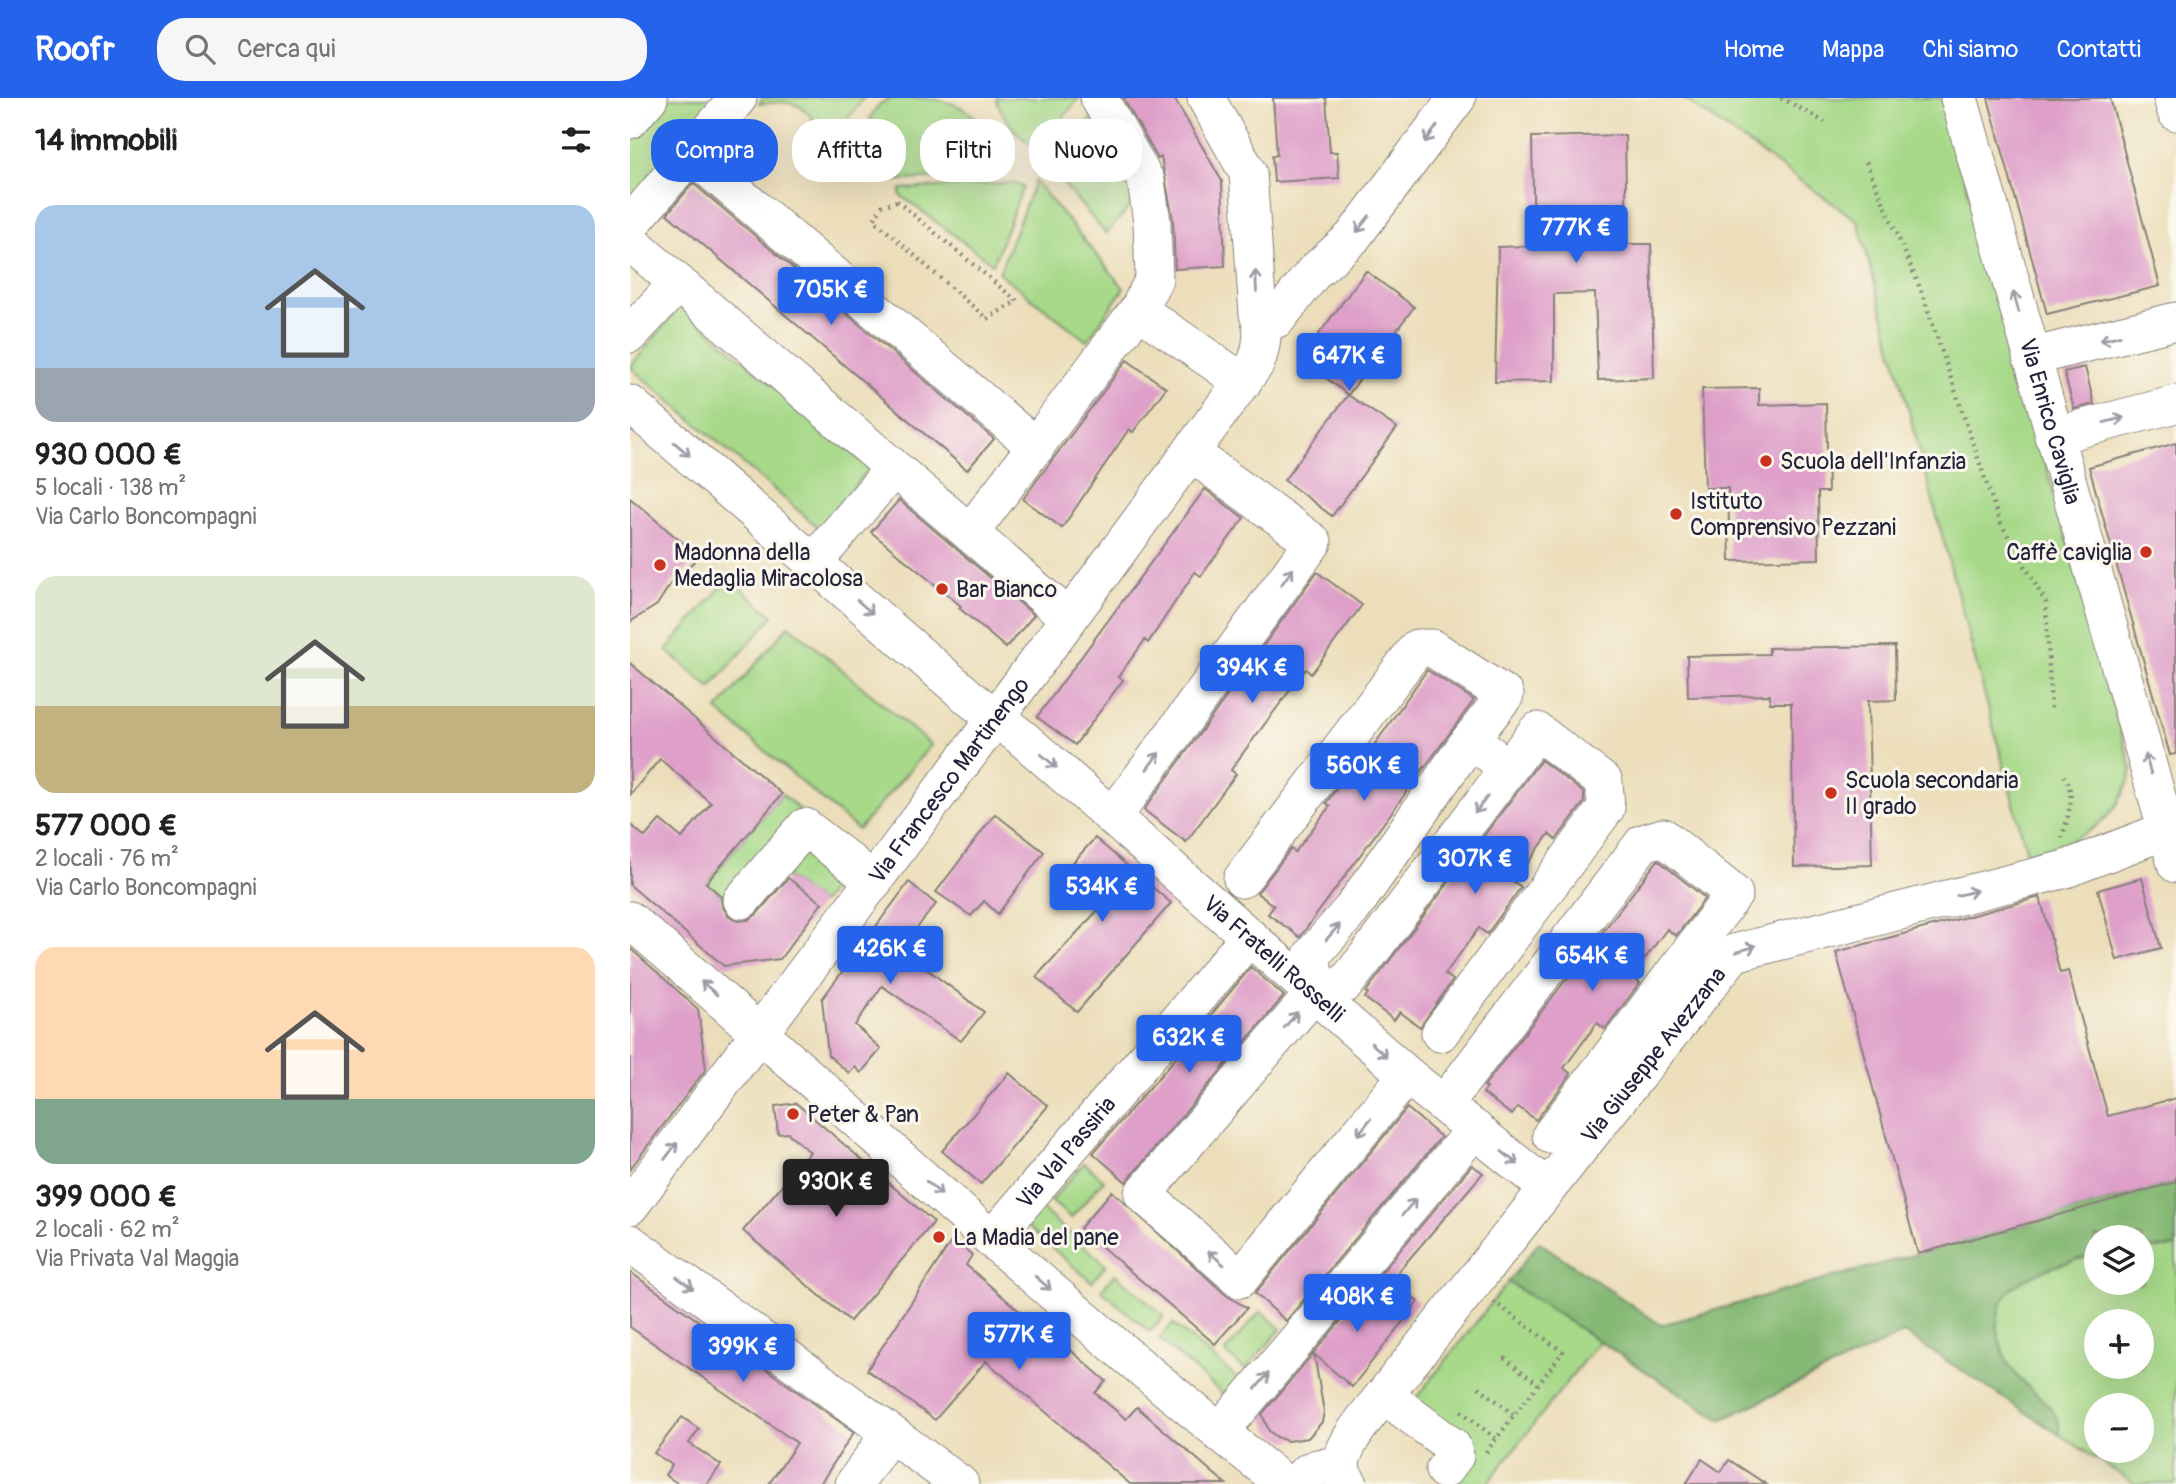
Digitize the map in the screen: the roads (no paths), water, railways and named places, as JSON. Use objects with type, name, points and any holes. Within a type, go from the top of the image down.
[{"type":"street","points":[[630,120],[649,98]]},
{"type":"street","points":[[720,119],[738,98]]},
{"type":"street","points":[[970,533],[1138,310],[1154,279],[1152,222],[1146,181],[1099,98]]},
{"type":"street","points":[[1206,98],[1248,173],[1258,314],[1262,336]]},
{"type":"street","name":"Via Francesco Martinengo","points":[[630,1206],[995,719],[1243,382],[1262,336],[1314,272],[1352,238],[1457,98]]},
{"type":"street","name":"Via Enrico Caviglia","points":[[1959,98],[2176,864]]},
{"type":"street","points":[[2172,98],[2176,112]]},
{"type":"street","points":[[630,225],[666,182]]},
{"type":"street","points":[[724,182],[1036,447]]},
{"type":"street","points":[[630,242],[1069,618]]},
{"type":"street","points":[[630,334],[678,284]]},
{"type":"street","points":[[1138,310],[1243,382]]},
{"type":"street","points":[[2031,357],[2176,320]]},
{"type":"street","name":"Via Fratelli Rosselli","points":[[630,404],[995,719],[1113,817],[1407,1075],[1546,1187]]},
{"type":"street","points":[[2053,436],[2176,404]]},
{"type":"street","points":[[1113,817],[1313,542],[1191,453]]},
{"type":"street","points":[[814,562],[893,469]]},
{"type":"street","points":[[1242,879],[1417,648],[1432,648],[1505,695],[1466,744],[1352,909],[1312,955],[1315,992]]},
{"type":"street","points":[[1407,1075],[1240,1279],[1143,1194],[1315,992],[1345,984],[1537,731],[1604,782],[1606,808],[1440,1033]]},
{"type":"street","points":[[1466,744],[1488,751],[1497,758],[1505,773]]},
{"type":"street","points":[[742,900],[804,827],[874,881]]},
{"type":"street","name":"Via Giuseppe Avezzana","points":[[1332,1471],[1384,1395],[1546,1187],[1734,953],[2066,869],[2167,830]]},
{"type":"street","points":[[1445,1104],[1643,843],[1663,837],[1734,894],[1551,1135]]},
{"type":"street","points":[[630,920],[992,1239],[1219,1433],[1285,1484]]},
{"type":"street","name":"Via Val Passiria","points":[[992,1239],[1249,937]]},
{"type":"street","points":[[1219,1433],[1475,1129]]},
{"type":"street","points":[[630,1243],[960,1484]]},
{"type":"street","points":[[1384,1395],[1452,1446],[1455,1456],[1444,1470]]},
{"type":"street","points":[[855,1484],[890,1433]]},
{"type":"place","name":"Scuola dell'Infanzia","points":[[1766,461]]},
{"type":"place","name":"Istituto Comprensivo Pezzani","points":[[1676,514]]},
{"type":"place","name":"Caffè caviglia","points":[[2146,552]]},
{"type":"place","name":"Madonna della Medaglia Miracolosa","points":[[660,565]]},
{"type":"place","name":"Bar Bianco","points":[[942,589]]},
{"type":"place","name":"Scuola secondaria II grado","points":[[1831,793]]},
{"type":"place","name":"Peter & Pan","points":[[793,1114]]},
{"type":"place","name":"La Madia del pane","points":[[939,1237]]}]
